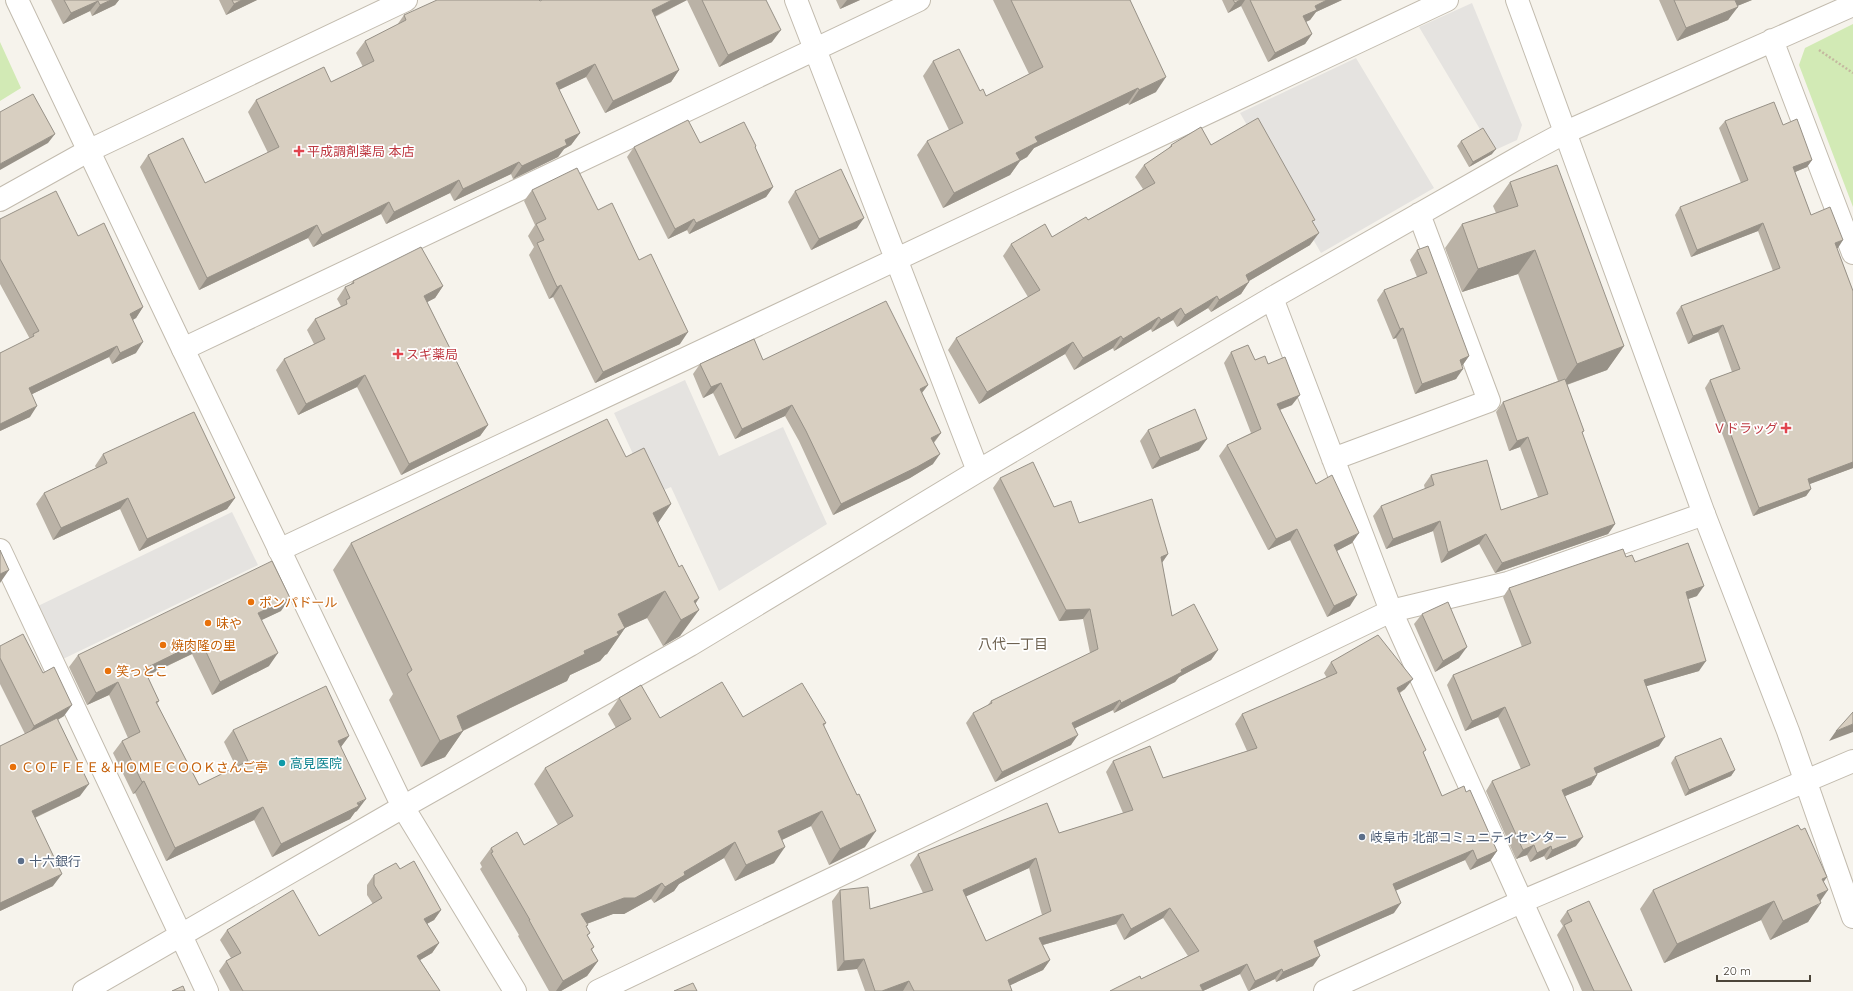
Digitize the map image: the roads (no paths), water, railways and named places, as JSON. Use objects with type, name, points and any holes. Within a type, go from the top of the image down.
[{"type":"street","points":[[17,0],[403,807],[515,991]]},
{"type":"street","points":[[0,200],[88,151],[406,0]]},
{"type":"street","points":[[796,0],[978,471]]},
{"type":"street","points":[[183,349],[919,0]]},
{"type":"street","points":[[279,550],[1447,0]]},
{"type":"street","points":[[1516,0],[1566,132],[1704,514],[1788,731],[1853,917]]},
{"type":"street","points":[[84,991],[403,807],[690,645],[978,471],[1272,298],[1566,132],[1853,5]]},
{"type":"street","points":[[1772,40],[1853,253]]},
{"type":"street","points":[[1333,459],[1489,401],[1419,214]]},
{"type":"street","points":[[1272,298],[1391,611],[1523,901],[1562,991]]},
{"type":"street","points":[[598,991],[1391,611],[1508,583],[1704,514]]},
{"type":"street","points":[[0,550],[207,991]]},
{"type":"street","points":[[1325,991],[1523,901],[1853,760]]},
{"type":"place","name":"平成調剤薬局 本店","points":[[299,151]]},
{"type":"place","name":"スギ薬局","points":[[398,354]]},
{"type":"place","name":"Ｖドラッグ","points":[[1786,428]]},
{"type":"place","name":"ポンパドール","points":[[251,602]]},
{"type":"place","name":"味や","points":[[208,623]]},
{"type":"place","name":"焼肉隆の里","points":[[163,645]]},
{"type":"place","name":"笑っとこ","points":[[108,671]]},
{"type":"place","name":"高見医院","points":[[282,763]]},
{"type":"place","name":"ＣＯＦＦＥＥ＆ＨＯＭＥＣＯＯＫさんご亭","points":[[13,767]]},
{"type":"place","name":"岐阜市 北部コミュニティセンター","points":[[1362,837]]},
{"type":"place","name":"十六銀行","points":[[21,861]]},
{"type":"district","name":"八代一丁目","points":[[1013,644]]}]
